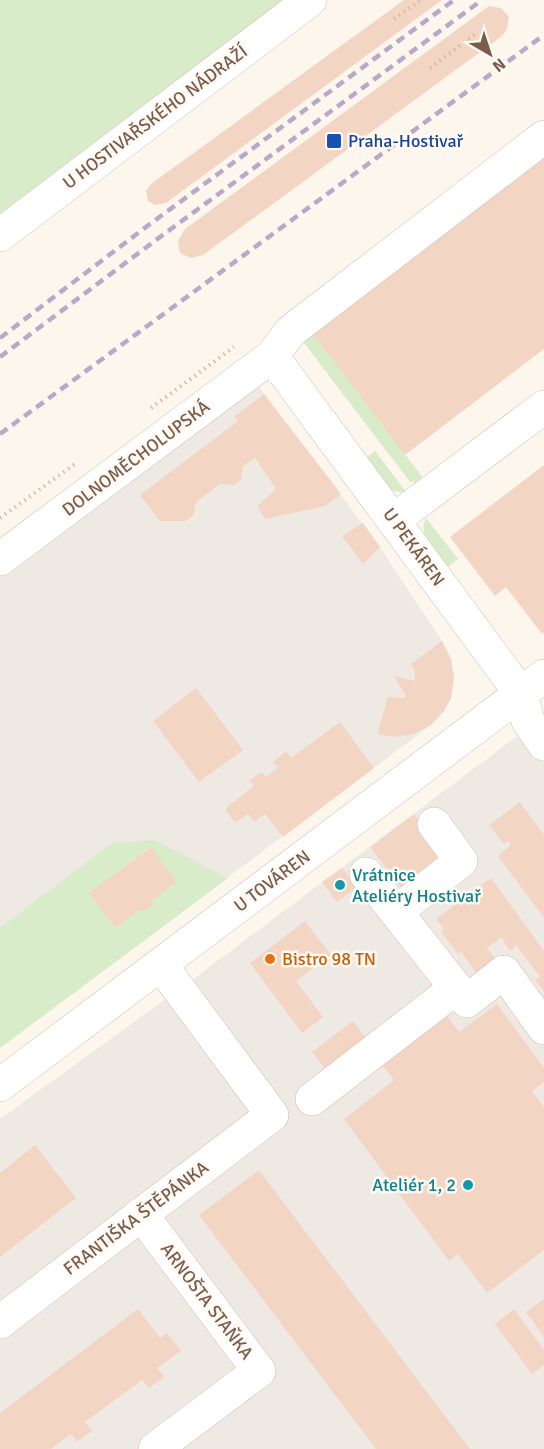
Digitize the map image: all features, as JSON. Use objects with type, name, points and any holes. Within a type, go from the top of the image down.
[{"type":"street","name":"U HOSTIVAŘSKÉHO NÁDRAŽÍ","points":[[0,235],[310,0]]},
{"type":"street","name":"DOLNOMĚCHOLUPSKÁ","points":[[0,559],[272,356],[291,331],[544,137]]},
{"type":"street","name":"U PEKÁREN","points":[[272,356],[394,520],[533,685],[528,722],[544,744]]},
{"type":"street","points":[[394,520],[544,407]]},
{"type":"street","name":"U TOVÁREN","points":[[0,1085],[533,685]]},
{"type":"street","points":[[396,912],[461,861],[434,824]]},
{"type":"street","points":[[366,874],[467,1001],[504,972],[544,1028]]},
{"type":"street","name":"FRANTIŠKA ŠTĚPÁNKA","points":[[0,1322],[272,1115],[161,964]]},
{"type":"street","points":[[312,1099],[456,988]]},
{"type":"street","name":"ARNOŠTA STAŇKA","points":[[141,1214],[259,1371],[155,1449]]},
{"type":"path","points":[[394,19],[421,0]]},
{"type":"path","points":[[430,68],[477,33]]},
{"type":"shaded area","points":[[259,387],[380,547],[442,641],[451,659],[454,678],[451,698],[444,711],[431,725],[0,1048],[0,576]]},
{"type":"shaded area","points":[[544,716],[544,1449],[0,1449],[0,1119],[196,977]]},
{"type":"green space","points":[[0,0],[282,0],[0,218]]},
{"type":"green space","points":[[314,334],[426,482],[418,488],[413,481],[410,482],[298,335]]},
{"type":"green space","points":[[375,451],[407,493],[387,490],[361,461]]},
{"type":"green space","points":[[426,518],[458,559],[444,570],[426,538],[424,524]]},
{"type":"green space","points":[[155,840],[228,878],[0,1048],[0,928],[112,843]],"holes":[[[150,847],[176,882],[151,901],[153,904],[142,912],[140,909],[115,928],[89,893]]]},
{"type":"building","points":[[404,0],[442,0],[166,203],[155,205],[148,201],[146,191],[151,184]]},
{"type":"building","points":[[489,6],[501,8],[509,17],[507,29],[502,36],[203,255],[191,258],[180,253],[178,241],[185,229]]},
{"type":"building","points":[[544,158],[544,349],[405,455],[313,334]]},
{"type":"building","points":[[264,394],[341,494],[325,506],[265,519],[257,506],[276,489],[255,458],[243,466],[241,480],[234,485],[220,484],[196,502],[193,516],[186,521],[160,521],[140,495],[238,421],[234,417]]},
{"type":"building","points":[[544,465],[544,632],[542,634],[506,587],[495,596],[450,537]]},
{"type":"building","points":[[363,523],[380,547],[363,564],[342,536]]},
{"type":"building","points":[[442,641],[451,659],[454,678],[451,698],[444,711],[431,725],[413,734],[394,737],[377,734],[388,697],[403,698],[406,696],[394,676],[415,681],[415,672],[411,664]]},
{"type":"building","points":[[196,688],[243,750],[199,782],[153,721]]},
{"type":"building","points":[[340,722],[374,768],[283,837],[265,814],[254,822],[248,814],[237,822],[233,820],[226,811],[227,807],[254,786],[250,780],[262,772],[266,777],[278,768],[273,762],[286,752],[291,758]]},
{"type":"building","points":[[520,802],[544,835],[544,918],[498,856],[511,845],[508,841],[504,844],[489,825]]},
{"type":"building","points":[[414,814],[446,857],[403,890],[370,847]]},
{"type":"building","points":[[151,847],[176,882],[151,901],[154,904],[142,912],[140,909],[115,928],[89,893]]},
{"type":"building","name":"Vrátnice Ateliéry Hostivař","points":[[342,868],[357,887],[337,902],[322,882]]},
{"type":"building","points":[[491,878],[544,951],[544,992],[535,980],[540,977],[516,945],[512,950],[508,949],[502,937],[487,948],[497,961],[478,975],[441,931],[444,929],[436,919]]},
{"type":"building","points":[[305,921],[331,955],[296,981],[323,1017],[302,1033],[250,963]]},
{"type":"building","name":"Ateliér 1, 2","points":[[497,1004],[544,1068],[544,1082],[532,1091],[544,1107],[544,1250],[487,1293],[458,1254],[449,1261],[344,1119],[394,1080],[379,1061],[445,1013],[459,1032]]},
{"type":"building","points":[[353,1021],[367,1040],[327,1071],[312,1052]]},
{"type":"building","points":[[35,1145],[76,1198],[0,1257],[0,1173]]},
{"type":"building","points":[[259,1170],[470,1449],[376,1449],[199,1215]]},
{"type":"building","points":[[544,1299],[544,1337],[526,1312]]},
{"type":"building","points":[[138,1309],[160,1338],[167,1333],[181,1351],[157,1368],[164,1377],[149,1388],[142,1380],[85,1422],[92,1431],[77,1442],[71,1434],[51,1449],[0,1449],[0,1413]]},
{"type":"building","points":[[514,1309],[544,1350],[544,1365],[532,1374],[495,1324]]},
{"type":"railway","points":[[0,338],[146,227],[454,0]]},
{"type":"railway","points":[[0,357],[482,0]]},
{"type":"railway","points":[[0,434],[544,35]]},
{"type":"place","name":"Praha-Hostivař","points":[[334,141]]},
{"type":"place","name":"Vrátnice Ateliéry Hostivař","points":[[340,885]]},
{"type":"place","name":"Bistro 98 TN","points":[[270,959]]},
{"type":"place","name":"Ateliér 1, 2","points":[[468,1185]]}]
